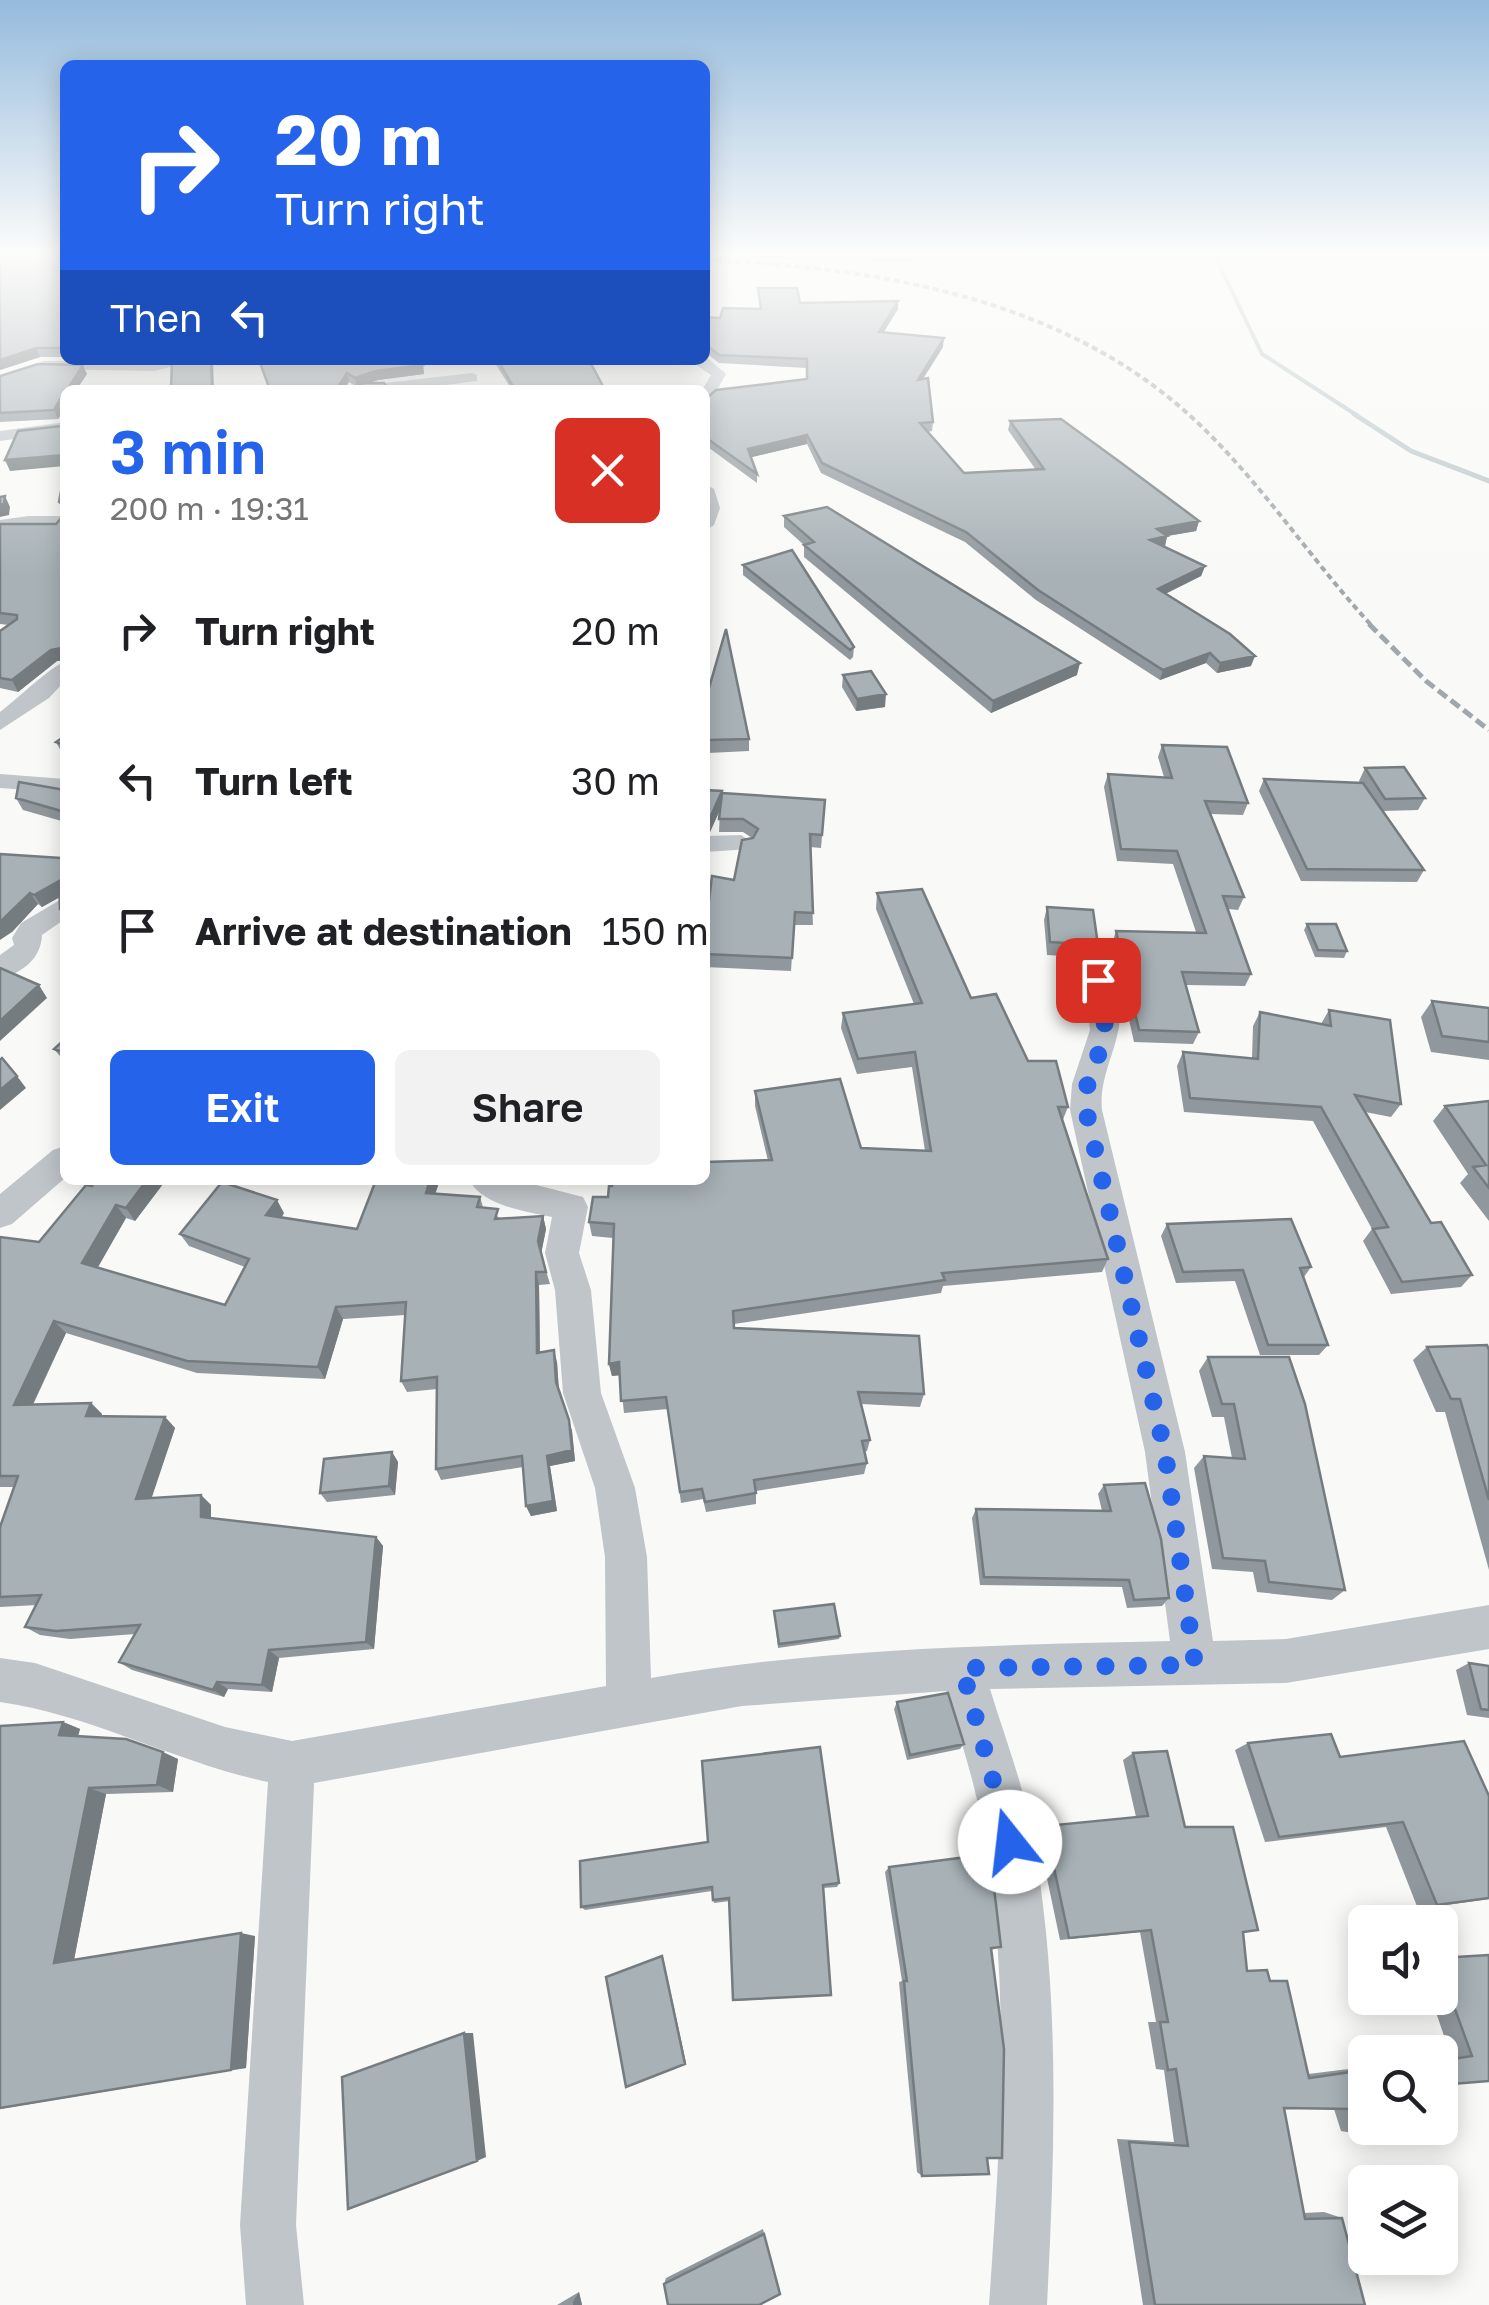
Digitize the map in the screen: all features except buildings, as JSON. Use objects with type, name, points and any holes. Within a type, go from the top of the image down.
[{"type":"street","points":[[27,369],[40,365],[167,365]]},
{"type":"street","points":[[468,365],[472,378],[481,385]]},
{"type":"street","points":[[704,365],[719,374],[710,390]]},
{"type":"street","points":[[411,385],[472,378]]},
{"type":"street","points":[[0,436],[60,428]]},
{"type":"street","points":[[0,526],[28,521],[60,522]]},
{"type":"street","points":[[0,722],[42,693],[60,673]]},
{"type":"street","points":[[0,782],[60,786]]},
{"type":"street","points":[[710,844],[741,843]]},
{"type":"street","points":[[0,969],[29,948],[26,938],[31,930],[60,910]]},
{"type":"street","points":[[1098,980],[1105,1025],[1102,1046],[1083,1090],[1165,1452],[1195,1665]]},
{"type":"street","points":[[0,1214],[60,1162]]},
{"type":"street","points":[[496,1185],[521,1197],[571,1207],[562,1254],[573,1290],[582,1393],[615,1488],[626,1557],[629,1704]]},
{"type":"street","points":[[0,1680],[34,1685],[225,1750],[292,1764],[742,1684],[962,1668],[1286,1661],[1489,1627]]},
{"type":"street","points":[[962,1668],[1010,1842],[1025,2012],[1026,2188],[1018,2305]]},
{"type":"street","points":[[274,2305],[268,2225],[292,1764]]},
{"type":"waterway","points":[[1274,362],[1358,416]]},
{"type":"waterway","points":[[1354,414],[1411,451],[1489,481]]},
{"type":"railway","points":[[1115,362],[1148,381],[1199,424],[1245,472],[1372,626]]},
{"type":"railway","points":[[1369,624],[1426,681],[1489,730]]},
{"type":"route","points":[[1010,1842],[962,1668],[1195,1665],[1165,1452],[1083,1090],[1102,1046],[1105,1025],[1098,980]]}]
